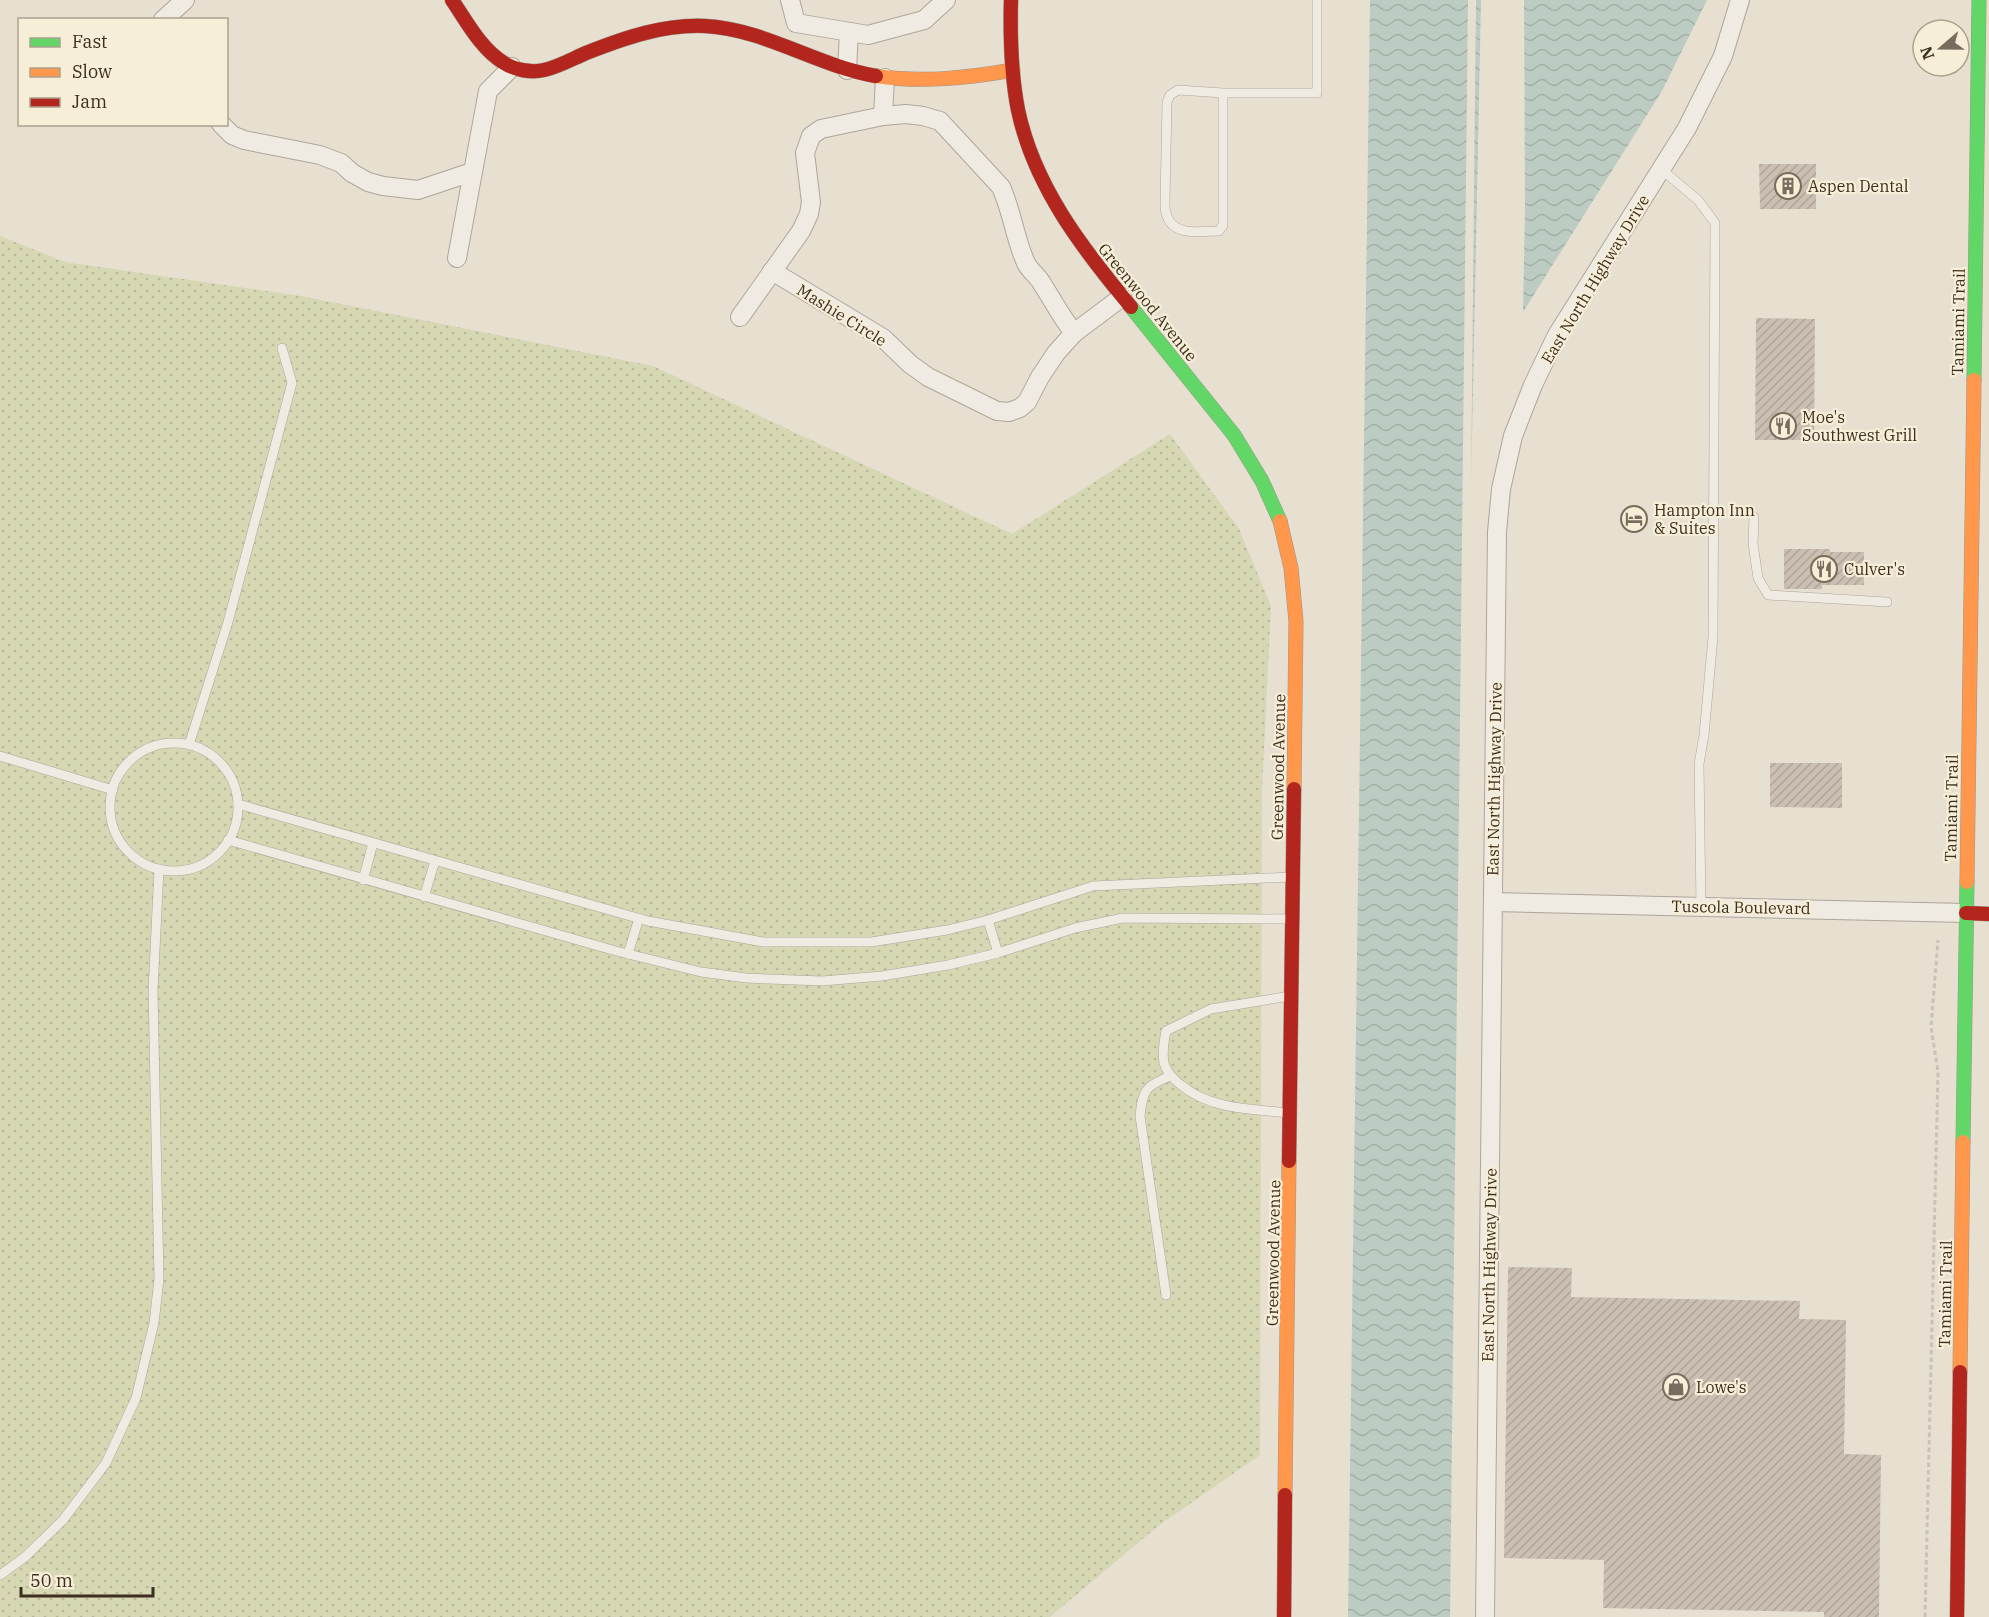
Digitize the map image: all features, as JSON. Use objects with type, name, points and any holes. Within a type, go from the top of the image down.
[{"type":"street","points":[[165,18],[185,0]]},
{"type":"street","points":[[452,0],[490,52],[512,67],[532,71],[544,70],[651,31],[682,26],[707,26],[741,32],[847,70],[885,78],[932,80],[1013,70]]},
{"type":"street","points":[[790,0],[796,23],[868,35],[924,20],[946,0]]},
{"type":"street","name":"Greenwood Avenue","points":[[1011,0],[1010,39],[1016,98],[1022,125],[1045,187],[1073,236],[1234,435],[1256,466],[1281,521],[1295,583],[1294,877],[1284,1617]]},
{"type":"street","name":"East North Highway Drive","points":[[1485,1617],[1497,532],[1501,489],[1513,436],[1533,385],[1557,335],[1687,128],[1723,56],[1740,0]]},
{"type":"street","name":"Tamiami Trail","points":[[1957,1617],[1979,0]]},
{"type":"street","points":[[847,70],[849,32]]},
{"type":"street","points":[[457,258],[489,91],[512,67]]},
{"type":"street","points":[[883,116],[885,78]]},
{"type":"street","points":[[740,317],[801,231],[809,214],[812,202],[805,153],[811,136],[821,129],[883,116],[906,114],[940,121],[1001,187],[1027,265],[1040,279],[1061,316],[1074,333]]},
{"type":"street","points":[[223,126],[232,135],[243,140],[320,155],[341,163],[352,173],[368,182],[383,186],[418,190],[472,172]]},
{"type":"street","name":"Mashie Circle","points":[[771,271],[883,338],[910,364],[928,377],[997,411],[1009,412],[1020,408],[1027,402],[1056,353],[1074,333],[1122,297]]},
{"type":"street","name":"Tuscola Boulevard","points":[[1493,902],[1989,914]]},
{"type":"lane","points":[[1222,93],[1223,225],[1219,231],[1186,232],[1176,228],[1167,216],[1165,202],[1167,102],[1170,95],[1178,90],[1222,93],[1317,93],[1317,0]]},
{"type":"lane","points":[[1661,169],[1698,200],[1715,223],[1713,638],[1699,764],[1701,907]]},
{"type":"lane","points":[[189,745],[228,622],[292,383],[282,348]]},
{"type":"lane","points":[[1754,518],[1753,544],[1758,578],[1768,595],[1887,602]]},
{"type":"lane","points":[[169,743],[189,745],[208,753],[223,767],[233,784],[238,804],[236,825],[228,840],[211,860],[191,869],[170,872],[148,866],[130,855],[117,837],[110,816],[113,790],[118,775],[131,759],[149,748],[169,743]]},
{"type":"lane","points":[[0,756],[113,790]]},
{"type":"lane","points":[[238,804],[639,918],[763,942],[871,942],[947,930],[988,920],[1093,886],[1294,877]]},
{"type":"lane","points":[[228,840],[627,954],[701,972],[746,978],[822,981],[882,976],[937,967],[998,953],[1075,928],[1123,918],[1293,919]]},
{"type":"lane","points":[[363,880],[374,843]]},
{"type":"lane","points":[[424,897],[435,861]]},
{"type":"lane","points":[[0,1575],[25,1557],[63,1520],[106,1463],[136,1398],[154,1323],[159,1279],[153,991],[159,869]]},
{"type":"lane","points":[[627,954],[639,918]]},
{"type":"lane","points":[[988,920],[998,953]]},
{"type":"lane","points":[[1291,1113],[1223,1106],[1191,1094],[1170,1076],[1164,1063],[1163,1049],[1166,1030],[1211,1009],[1292,996]]},
{"type":"lane","points":[[1166,1295],[1140,1116],[1142,1095],[1153,1083],[1170,1076]]},
{"type":"path","points":[[1925,1617],[1938,1072],[1931,1027],[1938,940]]},
{"type":"green space","points":[[0,236],[65,262],[301,296],[653,366],[1012,534],[1170,434],[1239,529],[1271,606],[1262,790],[1260,1455],[1158,1526],[1050,1617],[0,1617]]},
{"type":"water","points":[[1370,0],[1468,0],[1450,1617],[1348,1617]]},
{"type":"water","points":[[1476,0],[1481,0],[1471,488]]},
{"type":"water","points":[[1524,0],[1707,0],[1662,91],[1523,312],[1525,208]]},
{"type":"building","name":"Aspen Dental","points":[[1759,164],[1816,164],[1816,209],[1760,209]]},
{"type":"building","points":[[1756,318],[1815,319],[1814,440],[1755,440]]},
{"type":"building","name":"Culver's","points":[[1784,549],[1864,552],[1864,585],[1822,585],[1822,589],[1784,589]]},
{"type":"building","points":[[1770,763],[1842,763],[1842,808],[1770,807]]},
{"type":"building","name":"Lowe's","points":[[1508,1267],[1572,1268],[1571,1297],[1800,1301],[1799,1319],[1846,1320],[1844,1454],[1881,1455],[1879,1617],[1824,1617],[1824,1612],[1603,1608],[1604,1560],[1504,1558]]},
{"type":"traffic: fast","points":[[1974,380],[1979,0]]},
{"type":"traffic: fast","points":[[1131,307],[1234,435],[1262,481],[1280,521]]},
{"type":"traffic: fast","points":[[1963,1142],[1967,882]]},
{"type":"traffic: slow","points":[[876,76],[944,79],[1013,70]]},
{"type":"traffic: slow","points":[[1967,882],[1974,380]]},
{"type":"traffic: slow","points":[[1280,521],[1291,568],[1296,621],[1294,789]]},
{"type":"traffic: slow","points":[[1960,1372],[1963,1142]]},
{"type":"traffic: slow","points":[[1285,1495],[1289,1161]]},
{"type":"traffic: jam","points":[[452,0],[488,50],[504,63],[523,70],[549,69],[600,47],[644,33],[674,27],[705,26],[749,34],[854,71],[876,76]]},
{"type":"traffic: jam","points":[[1011,0],[1014,83],[1025,138],[1062,215],[1095,262],[1131,307]]},
{"type":"traffic: jam","points":[[1289,1161],[1294,789]]},
{"type":"traffic: jam","points":[[1966,913],[1989,914]]},
{"type":"traffic: jam","points":[[1957,1617],[1960,1372]]},
{"type":"traffic: jam","points":[[1284,1617],[1285,1495]]},
{"type":"place","name":"Aspen Dental","points":[[1788,186]]},
{"type":"place","name":"Moe's Southwest Grill","points":[[1783,426]]},
{"type":"place","name":"Hampton Inn & Suites","points":[[1634,519]]},
{"type":"place","name":"Culver's","points":[[1824,569]]},
{"type":"place","name":"Lowe's","points":[[1676,1387]]}]
